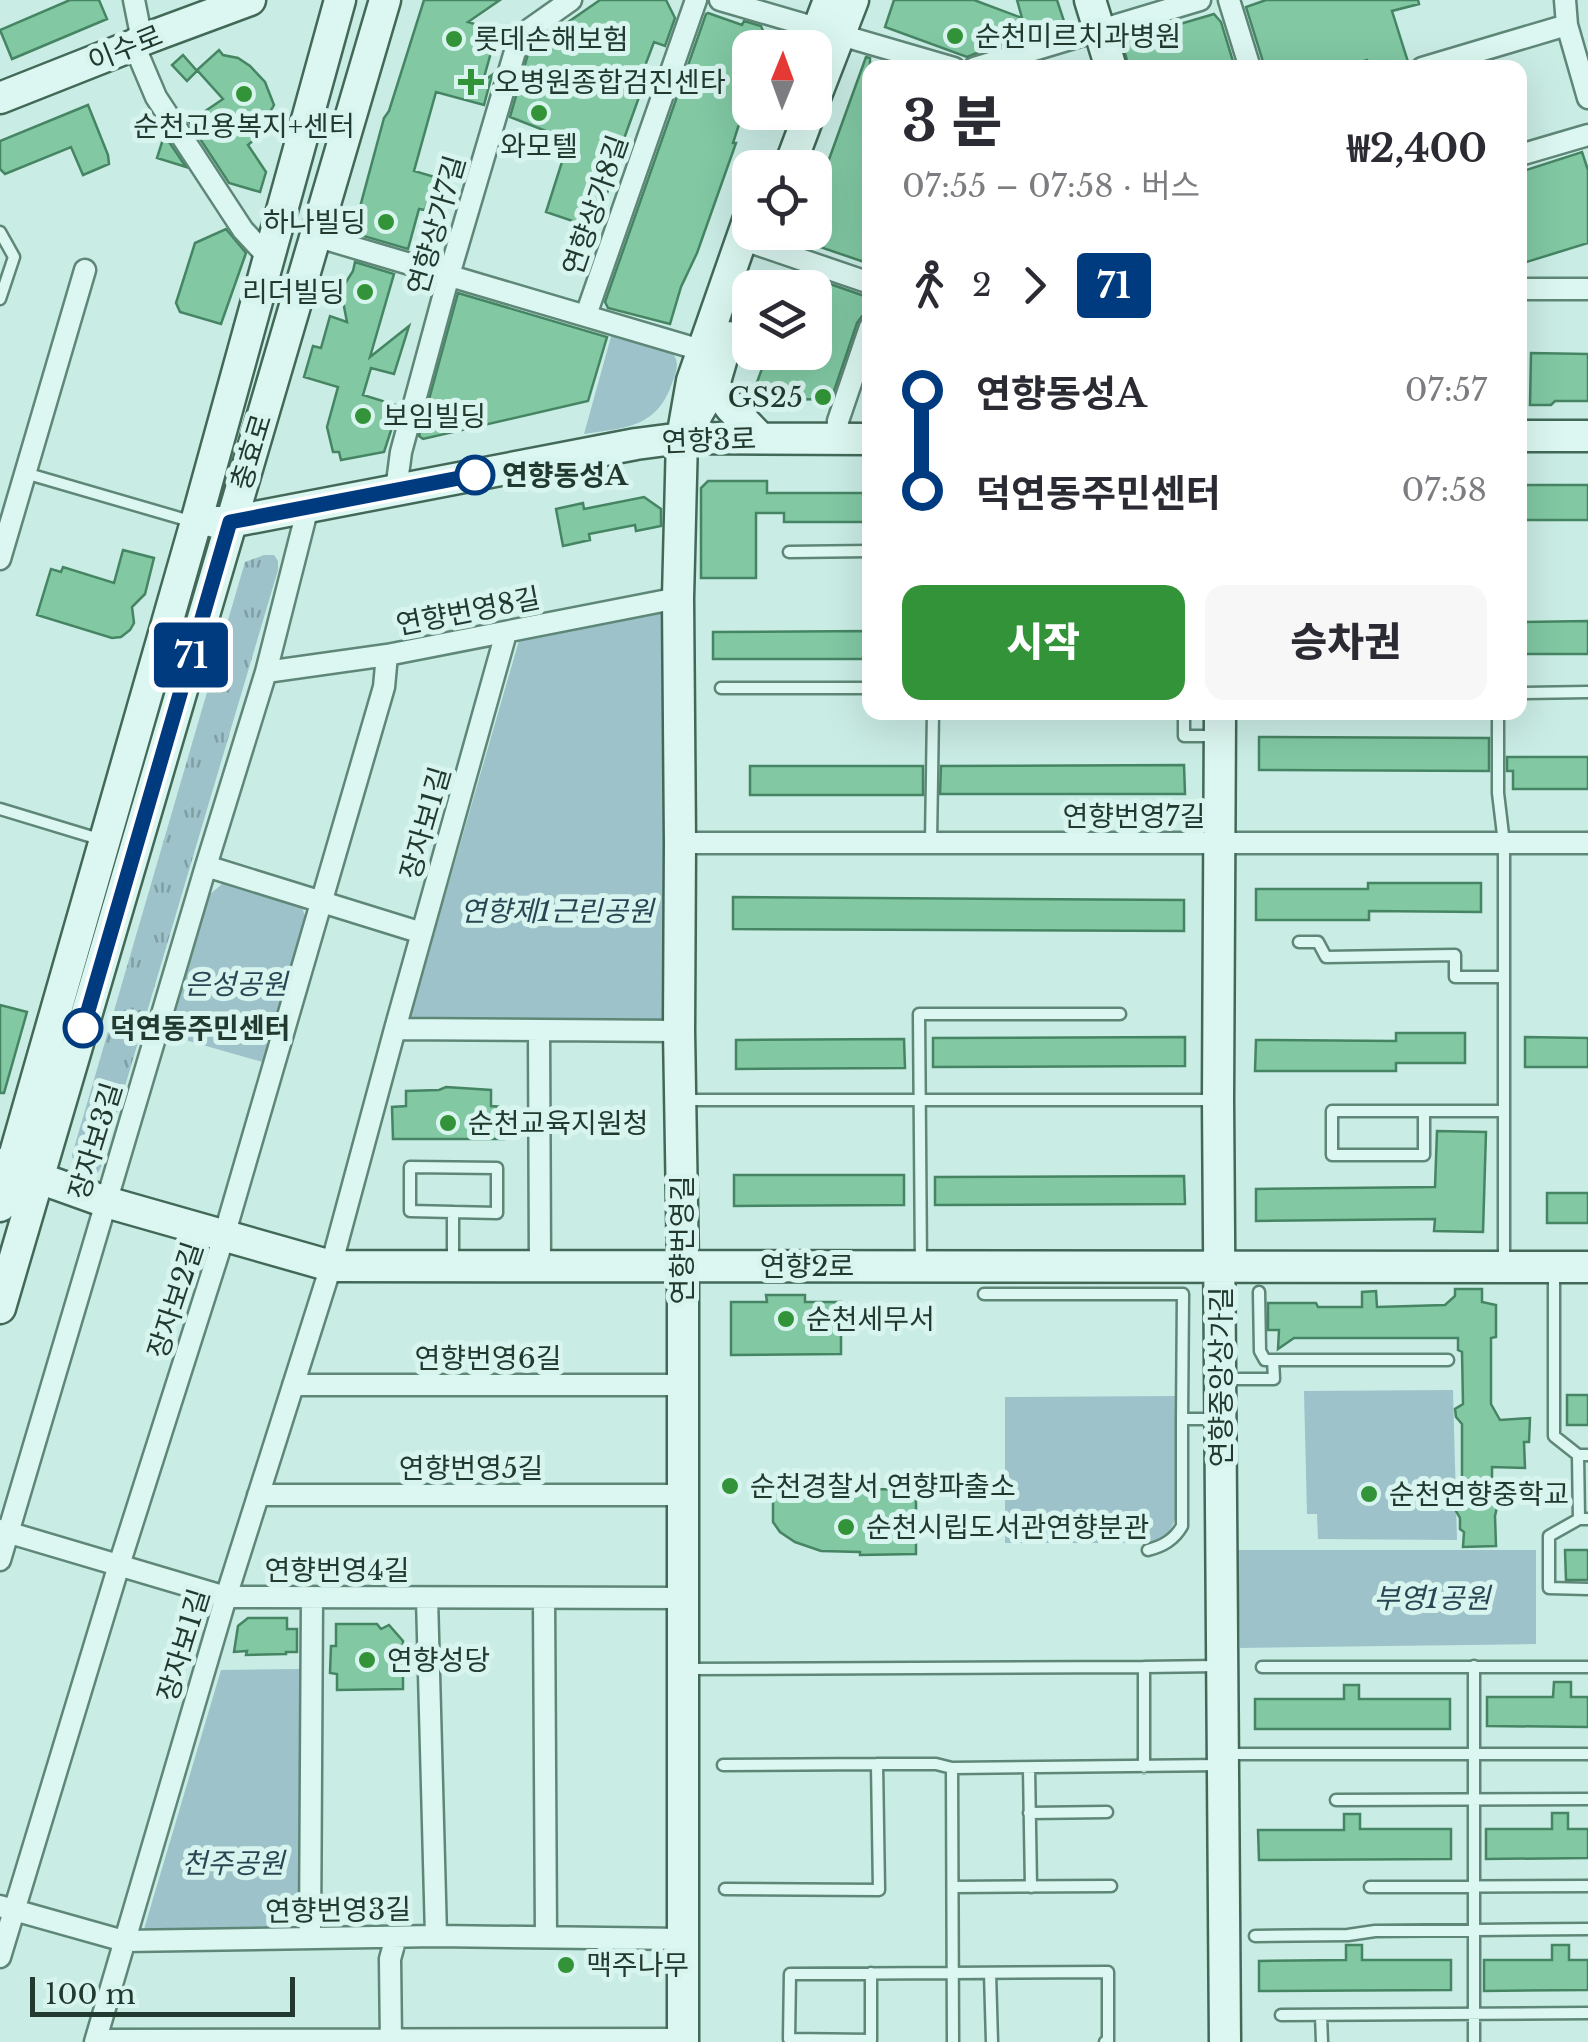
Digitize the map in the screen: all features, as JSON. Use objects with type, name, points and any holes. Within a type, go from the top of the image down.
[{"type":"street","points":[[134,0],[138,43],[156,97],[243,230],[270,259]]},
{"type":"street","name":"이수로","points":[[0,98],[250,0]]},
{"type":"street","name":"충효로","points":[[0,1206],[17,1170],[230,522],[385,0]]},
{"type":"street","name":"연향상가7길","points":[[396,490],[401,452],[449,275],[516,48],[530,30],[571,0]]},
{"type":"street","name":"연향상가8길","points":[[586,316],[696,0]]},
{"type":"street","points":[[720,0],[929,60]]},
{"type":"street","points":[[824,27],[853,0]]},
{"type":"street","points":[[1090,0],[1109,60]]},
{"type":"street","points":[[1001,60],[1200,0]]},
{"type":"street","points":[[1229,0],[1248,60]]},
{"type":"street","points":[[1565,0],[1567,25],[1588,98]]},
{"type":"street","name":"충효로","points":[[0,1308],[17,1170],[105,841],[270,259],[333,8]]},
{"type":"street","points":[[1449,60],[1567,25]]},
{"type":"street","points":[[1527,152],[1588,135]]},
{"type":"street","name":"연향상가8길","points":[[315,236],[586,316],[707,368]]},
{"type":"street","name":"연향번영길","points":[[684,2040],[678,598],[682,438],[748,250]]},
{"type":"street","points":[[793,250],[862,280]]},
{"type":"street","points":[[0,559],[85,270]]},
{"type":"street","points":[[1527,289],[1588,288]]},
{"type":"street","points":[[836,439],[838,421],[862,351]]},
{"type":"street","points":[[636,444],[707,368],[730,407],[760,438]]},
{"type":"street","points":[[1527,436],[1588,436]]},
{"type":"street","name":"연향3로","points":[[196,522],[230,522],[682,438],[862,439]]},
{"type":"street","name":"장자보3길","points":[[0,1560],[4,1531],[266,672],[308,507]]},
{"type":"street","name":"연향번영8길","points":[[266,672],[506,633],[678,598]]},
{"type":"street","name":"장자보1길","points":[[95,2041],[226,1597],[331,1266],[506,633]]},
{"type":"street","name":"장자보2길","points":[[0,1957],[7,1909],[224,1236],[384,687],[387,654]]},
{"type":"street","name":"연향중앙상가길","points":[[1220,724],[1218,1100],[1225,2042]]},
{"type":"street","name":"연향번영7길","points":[[680,843],[1588,844]]},
{"type":"street","points":[[206,866],[422,932]]},
{"type":"street","points":[[395,1029],[679,1031]]},
{"type":"street","points":[[539,1030],[540,1266]]},
{"type":"street","name":"연향2로","points":[[17,1170],[106,1202],[331,1266],[1588,1267]]},
{"type":"street","name":"연향번영6길","points":[[293,1386],[682,1385]]},
{"type":"street","name":"연향번영5길","points":[[258,1495],[683,1495]]},
{"type":"street","name":"연향번영4길","points":[[4,1531],[226,1597],[684,1598]]},
{"type":"street","points":[[310,1938],[312,1597]]},
{"type":"street","points":[[427,1598],[436,1936]]},
{"type":"street","points":[[544,1598],[546,1937]]},
{"type":"street","name":"연향번영3길","points":[[7,1909],[124,1941],[436,1936],[682,1939]]},
{"type":"street","points":[[391,2040],[390,1959],[396,1937]]},
{"type":"street","points":[[95,2041],[684,2040]]},
{"type":"lane","points":[[0,233],[14,257],[0,299]]},
{"type":"lane","points":[[25,473],[196,522]]},
{"type":"lane","points":[[789,552],[862,550]]},
{"type":"lane","points":[[721,688],[862,688]]},
{"type":"lane","points":[[1527,693],[1588,692]]},
{"type":"lane","points":[[931,843],[933,720]]},
{"type":"lane","points":[[1184,720],[1184,736],[1220,724]]},
{"type":"lane","points":[[1498,720],[1498,792],[1504,844],[1504,1266]]},
{"type":"lane","points":[[0,808],[105,841]]},
{"type":"lane","points":[[1300,942],[1318,942],[1326,956],[1455,955],[1455,977],[1504,977]]},
{"type":"lane","points":[[921,1266],[919,1014],[1120,1014]]},
{"type":"lane","points":[[681,1100],[1218,1100]]},
{"type":"lane","points":[[1424,1112],[1424,1155],[1332,1155],[1332,1111],[1504,1112]]},
{"type":"lane","points":[[410,1167],[497,1168],[496,1213],[453,1212],[410,1211],[410,1167]]},
{"type":"lane","points":[[453,1212],[453,1266]]},
{"type":"lane","points":[[1554,1266],[1554,1436],[1583,1455],[1583,1519],[1548,1536],[1549,1588],[1588,1589]]},
{"type":"lane","points":[[1259,1292],[1260,1351],[1265,1360],[1448,1360]]},
{"type":"lane","points":[[984,1294],[1183,1294],[1182,1526],[1162,1546],[1148,1550]]},
{"type":"lane","points":[[1221,1380],[1274,1380],[1273,1360]]},
{"type":"lane","points":[[1182,1420],[1221,1419]]},
{"type":"lane","points":[[683,1669],[1221,1666]]},
{"type":"lane","points":[[1474,1666],[1474,2042]]},
{"type":"lane","points":[[1144,1667],[1144,1767]]},
{"type":"lane","points":[[1262,1667],[1588,1667]]},
{"type":"lane","points":[[723,1765],[1144,1767],[1222,1760],[1588,1754]]},
{"type":"lane","points":[[725,1888],[878,1890],[877,1764]]},
{"type":"lane","points":[[952,1768],[953,2042]]},
{"type":"lane","points":[[1029,1768],[1032,1887]]},
{"type":"lane","points":[[1336,1800],[1588,1799]]},
{"type":"lane","points":[[1029,1813],[1107,1812]]},
{"type":"lane","points":[[952,1887],[1110,1886]]},
{"type":"lane","points":[[1370,1887],[1588,1886]]},
{"type":"lane","points":[[1254,1936],[1588,1930]]},
{"type":"lane","points":[[871,1973],[871,2040],[789,2039],[790,1974],[871,1973],[1108,1972],[1105,2042]]},
{"type":"lane","points":[[990,1973],[992,2042]]},
{"type":"lane","points":[[1281,2015],[1588,2013]]},
{"type":"lane","points":[[1322,2015],[1322,2042]]},
{"type":"green space","points":[[612,333],[666,348],[676,359],[677,367],[664,400],[649,417],[625,427],[584,434]]},
{"type":"green space","points":[[274,555],[278,570],[101,1167],[92,1177],[76,1171],[72,1155],[245,562]]},
{"type":"green space","name":"연향제1근린공원","points":[[670,612],[671,1015],[655,1025],[409,1021],[520,637]]},
{"type":"green space","name":"은성공원","points":[[228,879],[300,900],[307,923],[266,1063],[168,1035],[209,895]]},
{"type":"green space","points":[[1453,1390],[1457,1540],[1318,1539],[1317,1514],[1307,1514],[1304,1391]]},
{"type":"green space","points":[[1176,1396],[1176,1516],[1166,1535],[1154,1543],[1005,1543],[1005,1397]]},
{"type":"green space","name":"부영1공원","points":[[1237,1550],[1536,1550],[1536,1644],[1240,1648]]},
{"type":"green space","name":"천주공원","points":[[301,1669],[299,1918],[286,1930],[144,1929],[221,1670]]},
{"type":"building","points":[[70,0],[99,0],[107,19],[12,59],[0,30]]},
{"type":"building","points":[[424,0],[500,0],[468,22],[497,31],[483,81],[492,75],[484,105],[436,92],[414,171],[435,177],[425,210],[419,209],[408,249],[353,233],[384,118]]},
{"type":"building","points":[[600,0],[666,0],[675,18],[665,46],[654,42],[602,208],[598,206],[590,227],[546,212],[569,140],[510,117],[528,54]]},
{"type":"building","name":"순천미르치과병원","points":[[894,0],[974,0],[1022,18],[1017,0],[1057,0],[1064,21],[1060,28],[967,57],[885,27]]},
{"type":"building","points":[[1266,0],[1418,0],[1419,4],[1392,11],[1407,60],[1263,60],[1246,7]]},
{"type":"building","points":[[706,14],[742,25],[744,21],[763,30],[732,30],[732,130],[737,130],[736,143],[670,324],[608,308],[605,302]]},
{"type":"building","points":[[1214,14],[1221,22],[1233,60],[1127,60],[1122,41]]},
{"type":"building","points":[[219,50],[250,66],[265,82],[274,105],[266,119],[266,129],[248,145],[266,172],[260,192],[229,183],[189,122],[223,99],[197,70]]},
{"type":"building","points":[[183,55],[197,71],[187,81],[172,65]]},
{"type":"building","points":[[862,68],[862,261],[829,250],[832,250],[832,151]]},
{"type":"building","points":[[88,105],[109,164],[83,175],[71,147],[5,174],[0,169],[0,141]]},
{"type":"building","points":[[165,136],[186,167],[157,158]]},
{"type":"building","points":[[1582,152],[1588,170],[1588,243],[1527,262],[1527,170]]},
{"type":"building","points":[[226,229],[246,253],[221,324],[180,312],[176,303],[195,243]]},
{"type":"building","points":[[355,262],[394,274],[370,357],[409,326],[394,374],[371,368],[363,395],[399,406],[384,452],[341,460],[339,452],[333,452],[327,427],[338,387],[304,377],[313,346],[321,348],[330,316],[347,322],[343,287]]},
{"type":"building","points":[[832,285],[862,295],[862,316],[832,397],[765,400],[756,385],[761,370],[832,370]]},
{"type":"building","points":[[458,293],[607,337],[588,401],[423,439],[419,436]]},
{"type":"building","points":[[1531,353],[1588,354],[1588,401],[1530,405]]},
{"type":"building","points":[[708,481],[767,481],[767,493],[862,493],[862,522],[784,522],[784,513],[756,513],[756,578],[701,578],[701,488]]},
{"type":"building","points":[[1527,485],[1588,485],[1588,520],[1527,520]]},
{"type":"building","points":[[644,497],[661,509],[661,526],[636,531],[635,525],[589,534],[590,540],[563,546],[556,509],[583,503],[584,509]]},
{"type":"building","points":[[123,550],[154,558],[145,594],[132,607],[134,623],[121,637],[112,638],[37,615],[51,569],[61,572],[63,567],[114,583]]},
{"type":"building","points":[[1588,621],[1588,654],[1527,654],[1527,622]]},
{"type":"building","points":[[862,631],[862,659],[713,659],[713,632]]},
{"type":"building","points":[[1259,737],[1489,738],[1489,771],[1259,770]]},
{"type":"building","points":[[1507,757],[1588,757],[1588,789],[1513,789],[1513,771],[1507,771]]},
{"type":"building","points":[[1184,765],[1185,794],[940,794],[941,766]]},
{"type":"building","points":[[750,766],[923,766],[923,795],[750,795]]},
{"type":"building","points":[[1368,883],[1481,883],[1481,912],[1369,911],[1369,920],[1256,920],[1256,889],[1368,889]]},
{"type":"building","points":[[733,897],[1184,900],[1184,931],[733,929]]},
{"type":"building","points":[[0,1005],[27,1012],[4,1093],[0,1093]]},
{"type":"building","points":[[1396,1033],[1465,1033],[1465,1063],[1396,1063],[1396,1071],[1255,1071],[1256,1040],[1396,1041]]},
{"type":"building","points":[[1185,1037],[1185,1066],[933,1067],[933,1038]]},
{"type":"building","points":[[1525,1037],[1588,1038],[1588,1067],[1525,1067]]},
{"type":"building","points":[[904,1039],[905,1068],[736,1069],[736,1040]]},
{"type":"building","name":"순천교육지원청","points":[[446,1087],[491,1090],[491,1106],[504,1107],[504,1139],[393,1139],[392,1107],[406,1106],[406,1091]]},
{"type":"building","points":[[1437,1131],[1486,1132],[1483,1232],[1434,1231],[1435,1219],[1256,1221],[1256,1189],[1435,1187]]},
{"type":"building","points":[[734,1175],[904,1175],[904,1205],[734,1206]]},
{"type":"building","points":[[1184,1176],[1185,1204],[935,1205],[935,1177]]},
{"type":"building","points":[[1547,1193],[1588,1193],[1588,1223],[1547,1223]]},
{"type":"building","points":[[1455,1289],[1482,1289],[1482,1302],[1496,1305],[1496,1337],[1491,1338],[1491,1404],[1500,1420],[1530,1418],[1529,1442],[1524,1442],[1525,1468],[1492,1467],[1496,1546],[1463,1547],[1464,1532],[1456,1511],[1455,1503],[1462,1499],[1462,1424],[1455,1409],[1463,1404],[1458,1338],[1294,1338],[1278,1349],[1279,1330],[1268,1330],[1268,1303],[1362,1307],[1362,1292],[1376,1291],[1377,1307],[1445,1305],[1455,1296]]},
{"type":"building","name":"순천세무서","points":[[766,1295],[805,1295],[805,1302],[841,1302],[841,1354],[731,1355],[731,1302],[767,1302]]},
{"type":"building","points":[[1567,1395],[1588,1395],[1588,1425],[1567,1425]]},
{"type":"building","name":"순천시립도서관연향분관","points":[[916,1489],[916,1554],[821,1551],[795,1542],[773,1522],[773,1490]]},
{"type":"building","points":[[1565,1550],[1588,1550],[1588,1580],[1566,1580]]},
{"type":"building","points":[[248,1618],[287,1618],[287,1629],[297,1629],[297,1652],[234,1652],[238,1626]]},
{"type":"building","name":"연향성당","points":[[336,1624],[377,1624],[381,1629],[389,1625],[403,1641],[403,1689],[337,1690],[337,1674],[330,1673]]},
{"type":"building","points":[[1554,1682],[1571,1682],[1571,1697],[1588,1697],[1588,1727],[1487,1726],[1487,1697],[1553,1697]]},
{"type":"building","points":[[1344,1685],[1359,1685],[1359,1699],[1450,1699],[1450,1729],[1255,1729],[1255,1699],[1344,1699]]},
{"type":"building","points":[[1552,1813],[1568,1813],[1568,1829],[1588,1829],[1588,1858],[1486,1859],[1486,1829],[1552,1829]]},
{"type":"building","points":[[1344,1814],[1360,1814],[1360,1829],[1451,1829],[1451,1859],[1259,1860],[1258,1830],[1344,1830]]},
{"type":"building","points":[[1346,1945],[1362,1945],[1362,1960],[1451,1960],[1451,1990],[1259,1991],[1259,1961],[1346,1960]]},
{"type":"building","points":[[1552,1945],[1569,1945],[1569,1960],[1588,1960],[1588,1990],[1484,1991],[1484,1960],[1552,1960]]},
{"type":"bus line","name":"71","points":[[83,1028],[230,522],[475,475]]},
{"type":"place","name":"순천미르치과병원","points":[[955,36]]},
{"type":"place","name":"롯데손해보험","points":[[454,39]]},
{"type":"place","name":"오병원종합검진센타","points":[[471,82]]},
{"type":"place","name":"순천고용복지+센터","points":[[244,94]]},
{"type":"place","name":"와모텔","points":[[539,113]]},
{"type":"place","name":"하나빌딩","points":[[386,222]]},
{"type":"place","name":"리더빌딩","points":[[365,292]]},
{"type":"place","name":"GS25","points":[[823,397]]},
{"type":"place","name":"보임빌딩","points":[[363,416]]},
{"type":"place","name":"연향동성A","points":[[475,475]]},
{"type":"place","name":"덕연동주민센터","points":[[83,1028]]},
{"type":"place","name":"순천교육지원청","points":[[448,1123]]},
{"type":"place","name":"순천세무서","points":[[786,1319]]},
{"type":"place","name":"순천경찰서 연향파출소","points":[[730,1486]]},
{"type":"place","name":"순천연향중학교","points":[[1369,1494]]},
{"type":"place","name":"순천시립도서관연향분관","points":[[846,1527]]},
{"type":"place","name":"연향성당","points":[[367,1660]]},
{"type":"place","name":"맥주나무","points":[[566,1965]]}]
